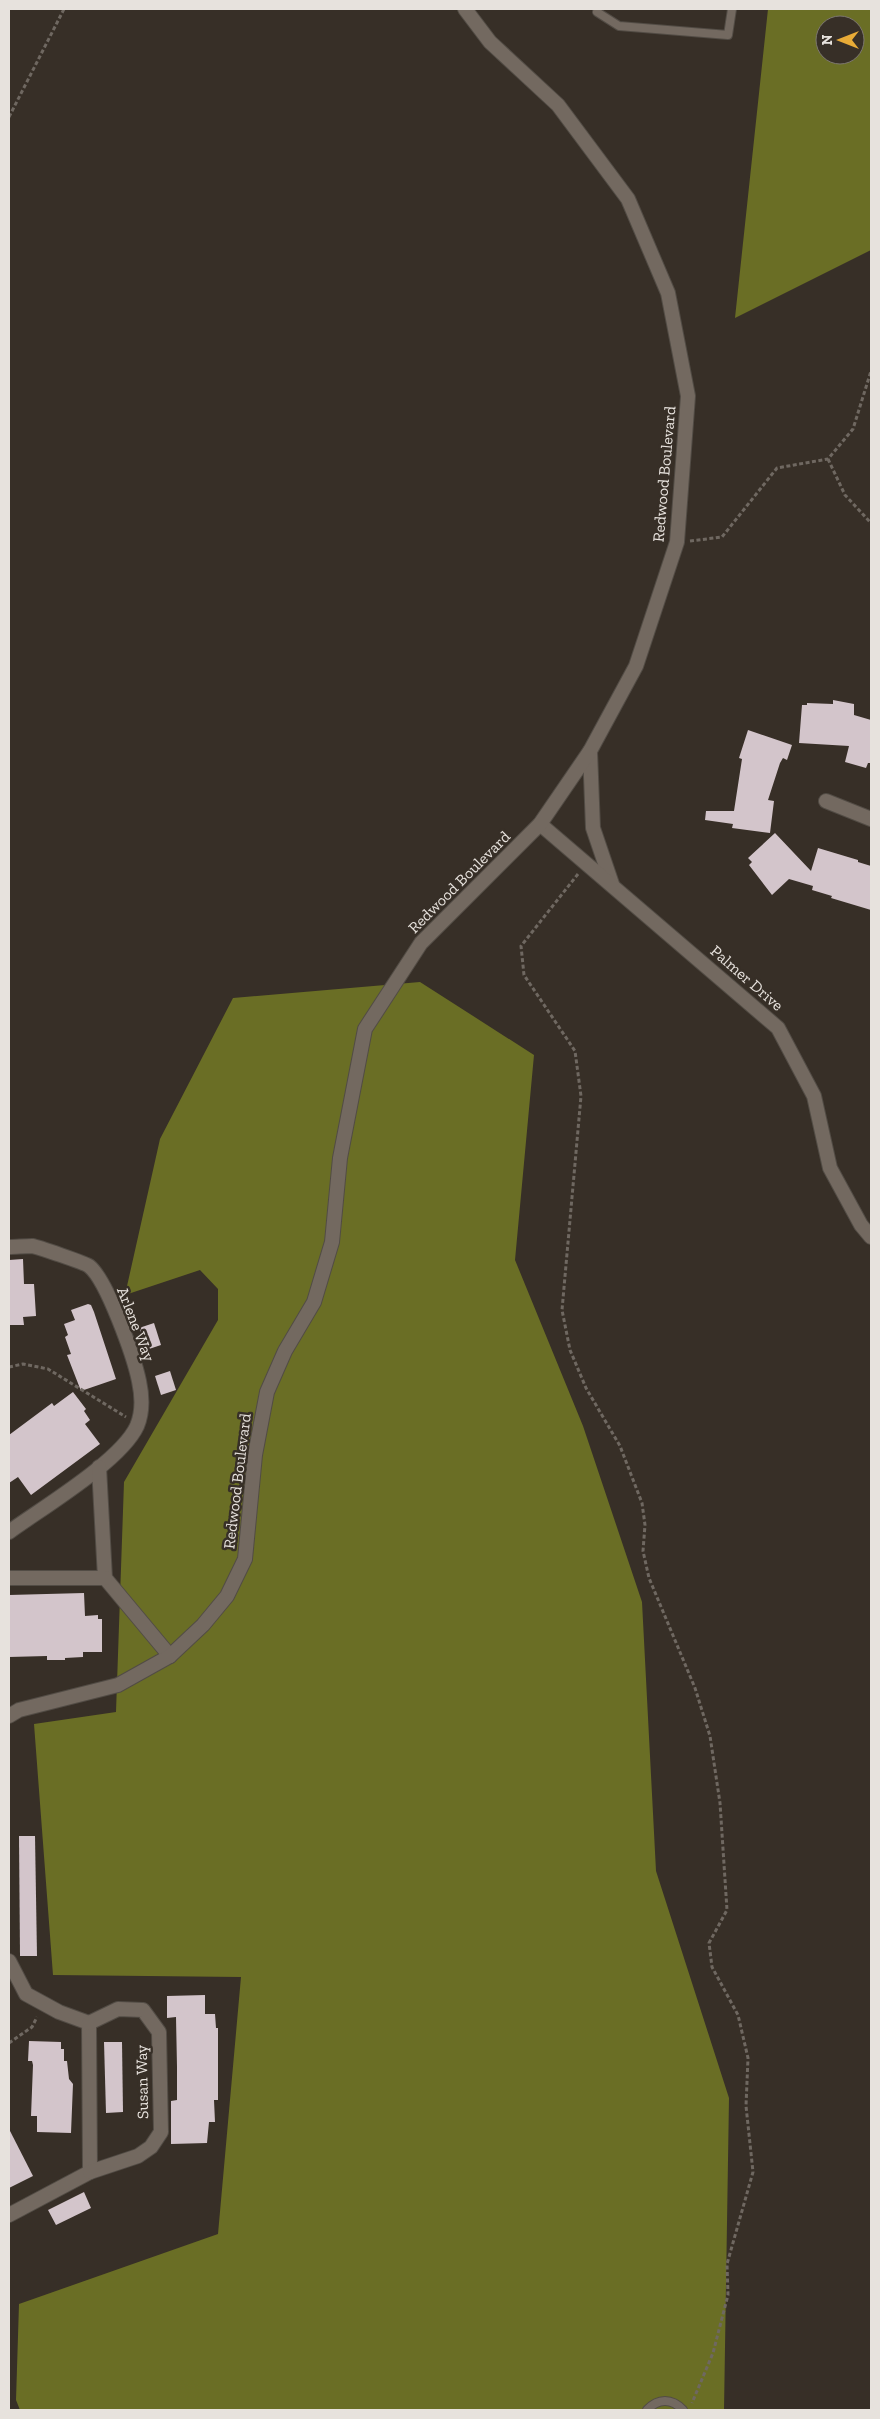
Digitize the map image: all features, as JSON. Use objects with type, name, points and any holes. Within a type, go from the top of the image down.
[{"type":"street","name":"Redwood Boulevard","points":[[9,1716],[19,1710],[118,1685],[170,1656],[203,1625],[227,1596],[245,1559],[255,1455],[268,1392],[285,1351],[314,1302],[332,1242],[340,1158],[365,1029],[421,943],[540,824],[590,750],[636,666],[677,542],[688,396],[668,293],[628,200],[558,105],[490,42],[465,9]]},
{"type":"street","points":[[590,750],[593,828],[614,887]]},
{"type":"street","points":[[826,801],[871,820]]},
{"type":"street","name":"Palmer Drive","points":[[540,824],[778,1028],[814,1096],[830,1168],[861,1225],[871,1237]]},
{"type":"street","name":"Arlene Way","points":[[9,1247],[33,1246],[89,1266],[108,1294],[139,1380],[142,1403],[138,1424],[131,1436],[99,1467],[9,1532]]},
{"type":"street","points":[[99,1467],[105,1578],[170,1656]]},
{"type":"street","points":[[9,1578],[105,1578]]},
{"type":"street","points":[[9,1961],[26,1994],[89,2023],[90,2172]]},
{"type":"street","name":"Susan Way","points":[[9,2215],[90,2172],[138,2156],[151,2147],[161,2132],[159,2032],[143,2010],[118,2009],[89,2023]]},
{"type":"lane","points":[[595,10],[619,26],[728,35],[732,9]]},
{"type":"lane","points":[[647,2410],[657,2402],[664,2400],[678,2405],[683,2410]]},
{"type":"path","points":[[9,117],[64,9]]},
{"type":"path","points":[[677,542],[722,537],[777,468],[828,460],[853,429],[871,371]]},
{"type":"path","points":[[828,460],[845,495],[871,522]]},
{"type":"path","points":[[587,864],[520,946],[524,975],[575,1051],[581,1096],[562,1310],[570,1350],[586,1388],[620,1446],[642,1504],[645,1525],[643,1551],[648,1578],[695,1688],[710,1736],[720,1803],[727,1910],[709,1942],[712,1967],[738,2015],[748,2058],[746,2106],[753,2172],[727,2264],[728,2295],[713,2353],[689,2410]]},
{"type":"path","points":[[9,1367],[22,1364],[48,1369],[120,1413]]},
{"type":"path","points":[[9,2042],[32,2027],[44,2003]]},
{"type":"green space","points":[[768,9],[871,9],[871,250],[735,318]]},
{"type":"green space","points":[[420,982],[534,1055],[515,1260],[583,1426],[642,1602],[656,1871],[729,2098],[724,2410],[20,2410],[16,2400],[19,2304],[218,2234],[241,1977],[53,1975],[34,1724],[116,1712],[124,1482],[218,1320],[218,1289],[200,1270],[125,1295],[160,1139],[233,998]]},
{"type":"building","points":[[833,700],[854,704],[854,715],[871,720],[871,763],[868,763],[866,768],[845,762],[849,746],[799,743],[802,705],[807,705],[807,703],[833,704]]},
{"type":"building","points":[[748,730],[792,745],[787,760],[783,758],[780,763],[768,800],[774,801],[770,833],[732,828],[733,824],[705,820],[706,811],[734,811],[742,759],[739,758]]},
{"type":"building","points":[[775,833],[811,871],[818,848],[858,860],[858,862],[871,866],[871,910],[831,898],[832,896],[812,890],[813,886],[789,879],[772,895],[749,865],[752,862],[748,858]]},
{"type":"building","points":[[23,1259],[24,1284],[34,1284],[36,1316],[23,1317],[24,1325],[9,1325],[9,1260]]},
{"type":"building","points":[[88,1304],[91,1305],[94,1312],[116,1379],[81,1391],[67,1355],[71,1354],[65,1337],[68,1335],[64,1324],[75,1320],[71,1310]]},
{"type":"building","points":[[154,1323],[161,1345],[146,1350],[139,1328]]},
{"type":"building","points":[[170,1371],[176,1390],[161,1395],[155,1376]]},
{"type":"building","points":[[73,1392],[86,1409],[84,1411],[90,1420],[85,1424],[100,1444],[31,1495],[18,1477],[9,1483],[9,1435],[52,1403],[54,1406]]},
{"type":"building","points":[[84,1593],[85,1616],[98,1615],[98,1619],[102,1619],[102,1652],[83,1652],[83,1657],[65,1658],[65,1660],[47,1660],[47,1656],[9,1657],[9,1595]]},
{"type":"building","points":[[19,1836],[35,1836],[37,1956],[20,1956]]},
{"type":"building","points":[[205,1995],[205,2014],[215,2014],[216,2028],[218,2028],[218,2100],[214,2100],[215,2122],[209,2122],[207,2143],[171,2144],[171,2101],[177,2100],[176,2017],[167,2018],[167,1996]]},
{"type":"building","points":[[29,2041],[61,2042],[61,2049],[64,2049],[64,2061],[67,2061],[69,2079],[73,2084],[71,2133],[37,2132],[37,2116],[31,2116],[33,2065],[32,2061],[28,2061]]},
{"type":"building","points":[[104,2042],[122,2042],[123,2112],[106,2113]]},
{"type":"building","points":[[9,2129],[33,2176],[9,2188]]},
{"type":"building","points":[[84,2192],[91,2208],[56,2225],[48,2210]]}]
